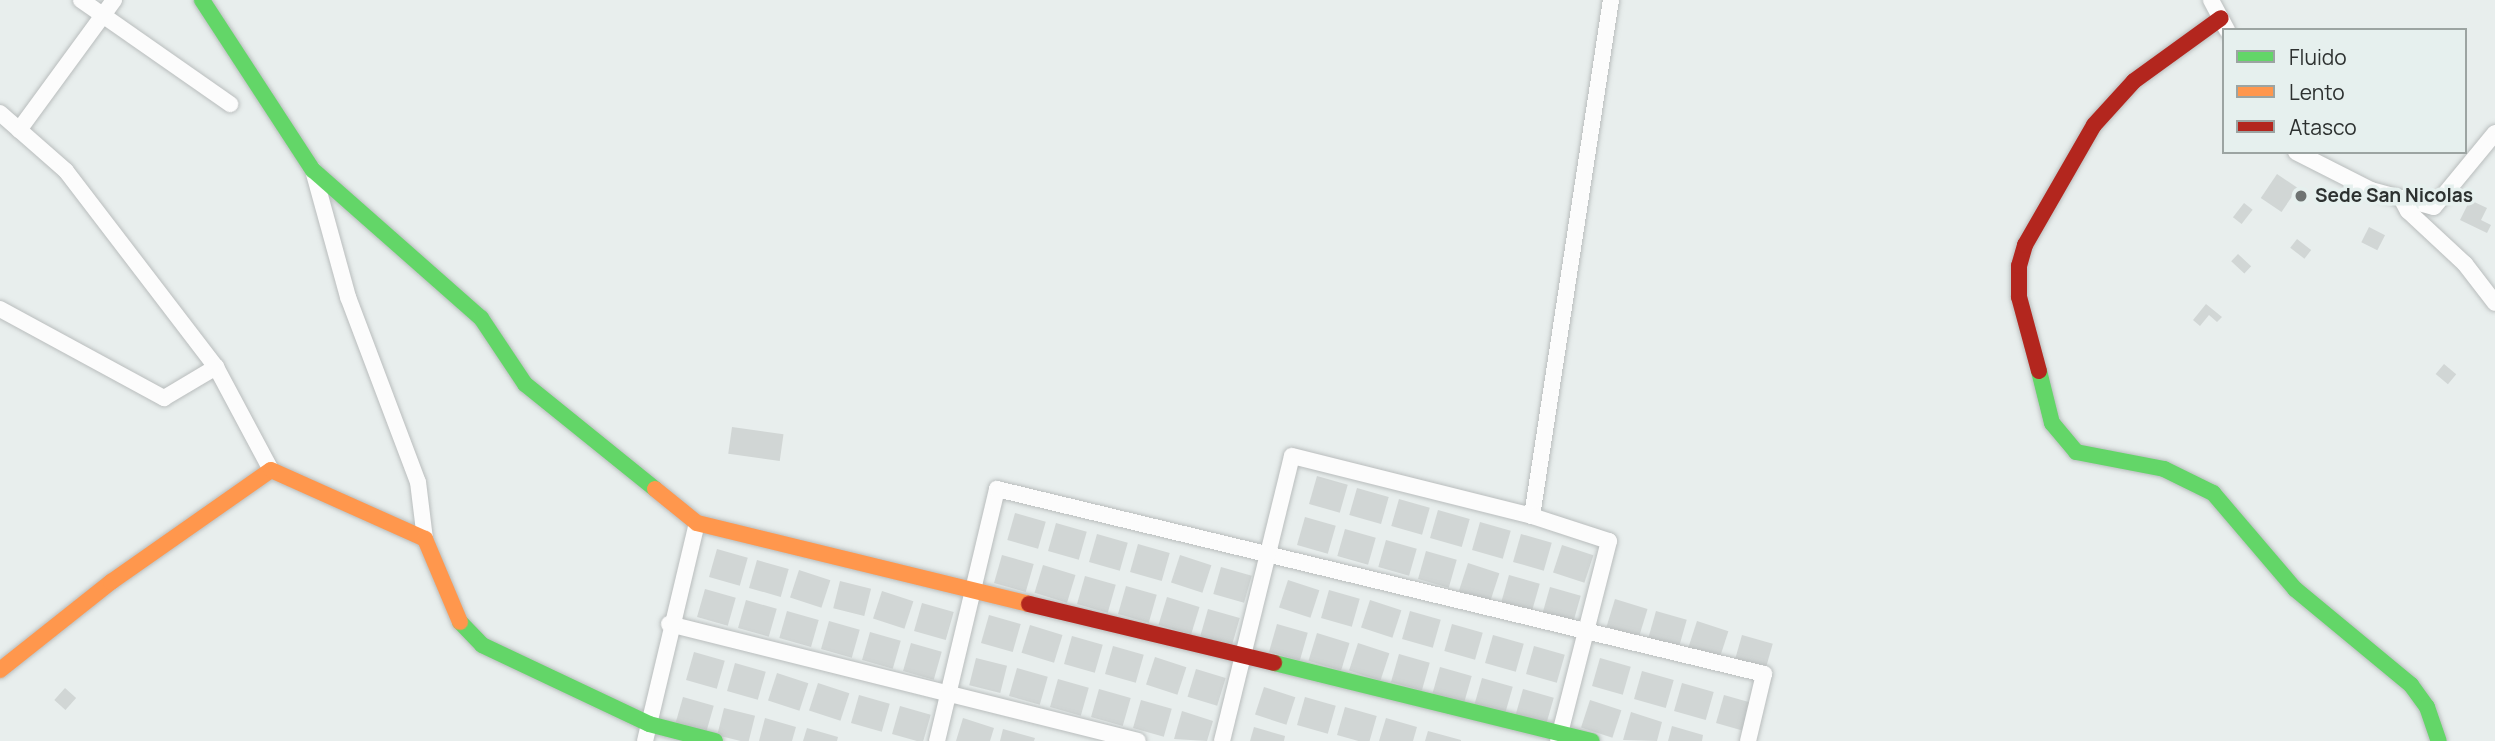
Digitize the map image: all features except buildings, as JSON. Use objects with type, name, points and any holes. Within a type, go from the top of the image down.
[{"type":"street","points":[[81,0],[230,104]]},
{"type":"street","points":[[19,130],[114,0]]},
{"type":"street","points":[[202,0],[313,170],[481,318],[524,384],[697,523],[1243,656],[1559,737],[1592,741]]},
{"type":"street","points":[[1532,516],[1611,0]]},
{"type":"street","points":[[2211,0],[2224,24],[2134,81],[2094,125],[2025,245],[2019,266],[2019,298],[2052,423],[2076,452],[2164,469],[2213,493],[2295,589],[2374,650],[2411,685],[2427,707],[2439,741]]},
{"type":"street","points":[[0,113],[66,171],[216,367],[271,470],[425,539]]},
{"type":"street","points":[[2301,154],[2371,190],[2434,207],[2495,133]]},
{"type":"street","points":[[313,170],[348,297],[418,482],[425,539],[455,616],[482,645],[649,724],[715,741]]},
{"type":"street","points":[[2401,198],[2408,211],[2465,264],[2495,303]]},
{"type":"street","points":[[0,309],[164,398],[216,367]]},
{"type":"street","points":[[1222,741],[1292,456],[1532,516],[1609,541],[1559,737]]},
{"type":"street","points":[[0,670],[111,582],[271,470]]},
{"type":"street","points":[[937,741],[997,489],[1764,674],[1748,741]]},
{"type":"street","points":[[645,741],[670,624],[697,523]]},
{"type":"street","points":[[670,624],[1138,741]]},
{"type":"traffic: fast","points":[[202,0],[313,170],[481,318],[525,384],[655,489]]},
{"type":"traffic: fast","points":[[2039,371],[2052,423],[2076,452],[2164,469],[2213,493],[2295,589],[2411,685],[2427,707],[2439,741]]},
{"type":"traffic: fast","points":[[460,622],[482,645],[649,724],[715,741]]},
{"type":"traffic: fast","points":[[1274,663],[1592,741]]},
{"type":"traffic: slow","points":[[0,670],[111,582],[271,470],[425,539],[460,622]]},
{"type":"traffic: slow","points":[[655,489],[697,523],[1029,604]]},
{"type":"traffic: jam","points":[[2039,371],[2019,297],[2019,266],[2025,245],[2094,125],[2134,81],[2221,18]]},
{"type":"traffic: jam","points":[[1029,604],[1274,663]]},
{"type":"place","name":"Sede San Nicolas","points":[[2301,196]]}]
